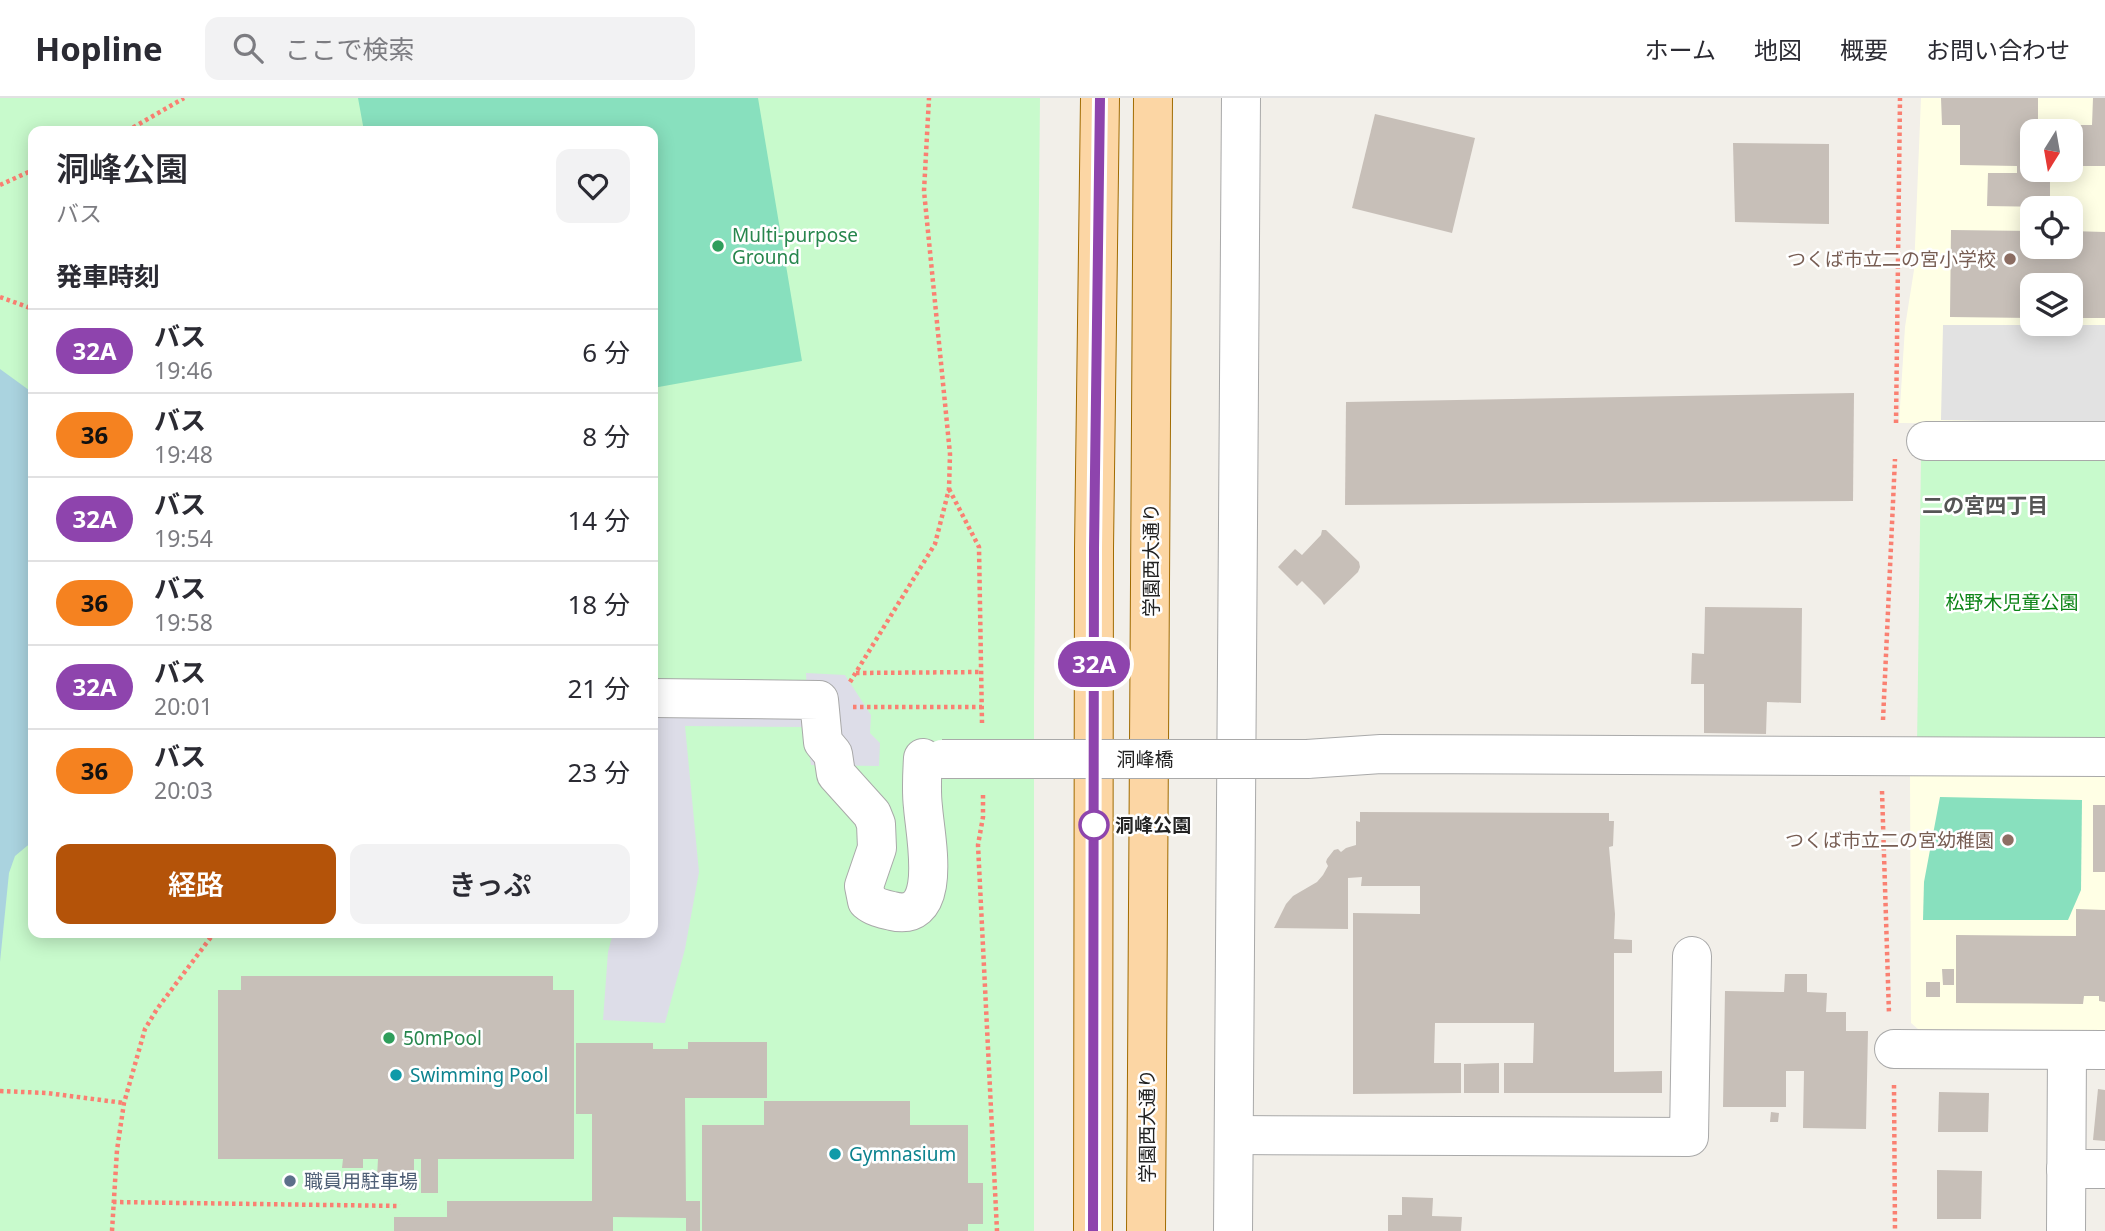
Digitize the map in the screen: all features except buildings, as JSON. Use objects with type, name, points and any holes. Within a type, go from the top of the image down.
[{"type":"main road","points":[[1093,1231],[1094,548],[1100,98]]},
{"type":"main road","name":"学園西大通り","points":[[1146,1231],[1153,98]]},
{"type":"street","points":[[1233,1231],[1241,98]]},
{"type":"street","points":[[1906,441],[2105,442]]},
{"type":"street","name":"洞峰橋","points":[[658,698],[819,700],[823,742],[834,754],[836,774],[872,814],[876,824],[877,848],[864,886],[867,901],[873,906],[903,914],[918,907],[928,884],[929,869],[922,803],[924,759],[1307,759],[1381,754],[2105,757]]},
{"type":"street","points":[[1234,1135],[1689,1137],[1692,956]]},
{"type":"street","points":[[1894,1049],[2105,1050]]},
{"type":"street","points":[[2066,1231],[2067,1050]]},
{"type":"street","points":[[2066,1169],[2105,1169]]},
{"type":"path","points":[[136,126],[184,98]]},
{"type":"path","points":[[865,658],[935,544],[949,489],[950,454],[924,191],[929,98]]},
{"type":"path","points":[[1895,1231],[1894,1049],[1889,1012],[1881,756],[1906,441],[1900,98]]},
{"type":"path","points":[[0,185],[28,172]]},
{"type":"path","points":[[0,297],[28,307]]},
{"type":"path","points":[[949,489],[979,547],[982,731]]},
{"type":"path","points":[[855,673],[981,672]]},
{"type":"path","points":[[890,707],[982,707]]},
{"type":"path","points":[[983,789],[983,817],[978,845],[997,1231]]},
{"type":"path","points":[[112,1231],[117,1150],[124,1103],[145,1029],[210,938]]},
{"type":"path","points":[[0,1091],[47,1093],[124,1103]]},
{"type":"path","points":[[113,1202],[400,1206]]},
{"type":"shaded area","name":"つくば市立二の宮小学校","points":[[1921,98],[2105,98],[2105,425],[1899,423],[1905,327],[1914,270]]},
{"type":"shaded area","points":[[1943,325],[2020,325],[2020,336],[2083,336],[2083,325],[2105,325],[2105,423],[1941,420]]},
{"type":"shaded area","points":[[806,673],[845,675],[871,715],[870,733],[880,743],[879,766],[811,765],[806,727],[685,726],[699,872],[685,949],[665,1023],[603,1020],[608,952],[612,938],[658,938],[658,690],[807,693]]},
{"type":"shaded area","name":"つくば市立二の宮幼稚園","points":[[1910,770],[2105,771],[2105,1030],[1918,1029],[1911,1023]]},
{"type":"green space","points":[[0,98],[1040,98],[1034,697],[1034,1231],[0,1231]]},
{"type":"green space","name":"Multi-purpose Ground","points":[[358,98],[758,98],[802,361],[658,387],[658,126],[363,126]]},
{"type":"green space","name":"松野木児童公園","points":[[1921,456],[2105,457],[2105,748],[1917,747]]},
{"type":"green space","points":[[1940,797],[2082,800],[2081,890],[2068,920],[1923,920],[1924,882]]},
{"type":"water","points":[[0,369],[28,389],[28,845],[15,856],[9,873],[0,962]]},
{"type":"bus line","name":"32A","points":[[1093,1231],[1094,548],[1100,98]]},
{"type":"place","name":"Multi-purpose Ground","points":[[718,246]]},
{"type":"place","name":"つくば市立二の宮小学校","points":[[2010,259]]},
{"type":"place","name":"洞峰公園","points":[[1094,825]]},
{"type":"place","name":"つくば市立二の宮幼稚園","points":[[2008,840]]},
{"type":"place","name":"50mPool","points":[[389,1038]]},
{"type":"place","name":"Swimming Pool","points":[[396,1075]]},
{"type":"place","name":"Gymnasium","points":[[835,1154]]},
{"type":"place","name":"職員用駐車場","points":[[290,1181]]},
{"type":"district","name":"二の宮四丁目","points":[[1985,505]]}]
